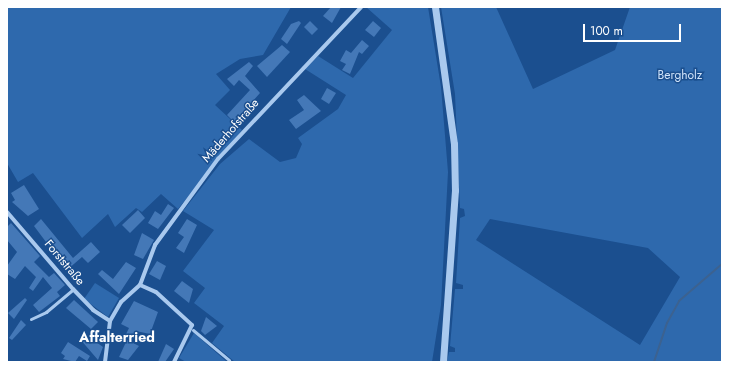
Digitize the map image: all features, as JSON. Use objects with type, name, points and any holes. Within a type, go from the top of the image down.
[{"type":"street","name":"Mäderhofstraße","points":[[140,284],[155,245],[218,159],[362,7]]},
{"type":"street","points":[[435,7],[453,137],[455,190],[443,362]]},
{"type":"street","name":"Forststraße","points":[[7,212],[73,289],[93,310],[110,321]]},
{"type":"street","points":[[105,362],[110,321],[121,302],[140,284],[156,292],[192,325],[193,330],[174,362]]},
{"type":"lane","points":[[31,319],[50,309],[73,289]]},
{"type":"lane","points":[[193,330],[229,360]]},
{"type":"green space","points":[[7,7],[291,7],[263,55],[240,59],[216,74],[230,90],[215,105],[242,130],[178,209],[161,194],[142,212],[136,208],[115,227],[108,214],[82,238],[33,173],[18,182],[7,163]]},
{"type":"green space","points":[[366,7],[428,7],[441,87],[448,172],[441,305],[432,362],[235,362],[212,343],[224,326],[194,303],[205,288],[183,271],[214,230],[183,211],[220,164],[249,139],[280,162],[296,158],[302,144],[298,138],[338,109],[346,95],[305,69],[318,56],[353,78],[392,30]]},
{"type":"green space","name":"Bergholz","points":[[441,7],[496,7],[533,89],[615,50],[630,7],[722,7],[722,362],[447,362],[449,352],[455,352],[455,348],[450,346],[455,289],[463,289],[463,285],[456,283],[460,218],[465,216],[464,209],[460,208],[455,94]],"holes":[[[490,219],[648,248],[680,277],[640,345],[476,240]]]},
{"type":"green space","points":[[95,283],[119,298],[108,317],[84,299]]},
{"type":"green space","points":[[194,333],[227,362],[186,362],[179,358]]},
{"type":"building","points":[[331,7],[341,7],[332,23],[323,16]]},
{"type":"building","points":[[299,21],[301,23],[287,44],[281,39],[291,24]]},
{"type":"building","points":[[310,21],[318,29],[312,35],[304,27]]},
{"type":"building","points":[[373,21],[381,28],[374,37],[365,30]]},
{"type":"building","points":[[362,40],[369,46],[362,54],[359,52],[350,74],[342,70],[346,64],[340,61],[346,50],[351,53]]},
{"type":"building","points":[[282,45],[290,52],[267,77],[257,66]]},
{"type":"building","points":[[249,62],[253,66],[245,76],[260,93],[234,122],[227,115],[250,90],[239,80],[234,86],[227,79]]},
{"type":"building","points":[[327,88],[336,93],[329,104],[321,99]]},
{"type":"building","points":[[304,95],[321,111],[296,129],[289,120],[304,110],[297,100]]},
{"type":"building","points":[[24,185],[39,209],[28,216],[12,202],[15,200],[11,193]]},
{"type":"building","points":[[168,204],[174,208],[158,229],[148,223],[155,211],[161,215]]},
{"type":"building","points":[[138,210],[145,218],[130,233],[122,225]]},
{"type":"building","points":[[41,219],[73,258],[91,242],[100,252],[88,263],[82,257],[67,270],[34,226]]},
{"type":"building","points":[[187,219],[197,225],[184,253],[176,248],[184,237],[178,233]]},
{"type":"building","points":[[11,223],[40,256],[34,262],[49,277],[54,273],[65,285],[57,292],[60,296],[39,312],[33,305],[52,288],[43,277],[33,291],[29,288],[36,277],[25,266],[15,279],[7,274],[7,266],[17,252],[7,240],[7,227]]},
{"type":"building","points":[[142,233],[154,240],[143,259],[134,255]]},
{"type":"building","points":[[157,261],[166,266],[160,280],[149,274]]},
{"type":"building","points":[[126,262],[136,268],[119,294],[98,274],[102,270],[113,279]]},
{"type":"building","points":[[182,281],[193,289],[189,303],[174,291]]},
{"type":"building","points":[[25,298],[27,300],[14,319],[8,313]]},
{"type":"building","points":[[74,300],[98,322],[91,329],[66,308]]},
{"type":"building","points":[[134,301],[158,312],[150,334],[136,331],[133,337],[126,334],[129,328],[121,324]]},
{"type":"building","points":[[206,317],[217,326],[205,335],[201,331]]},
{"type":"building","points":[[21,320],[26,325],[12,340],[9,338]]},
{"type":"building","points":[[96,332],[101,339],[96,342],[103,347],[98,360],[80,339],[86,340]]},
{"type":"building","points":[[127,340],[139,346],[128,360],[119,357]]},
{"type":"building","points":[[68,342],[90,356],[87,361],[79,356],[75,362],[63,359],[65,356],[61,353]]},
{"type":"building","points":[[166,344],[174,349],[165,362],[158,362]]},
{"type":"waterway","points":[[654,362],[667,323],[679,301],[722,264]]},
{"type":"district","name":"Affalterried","points":[[117,337]]}]
